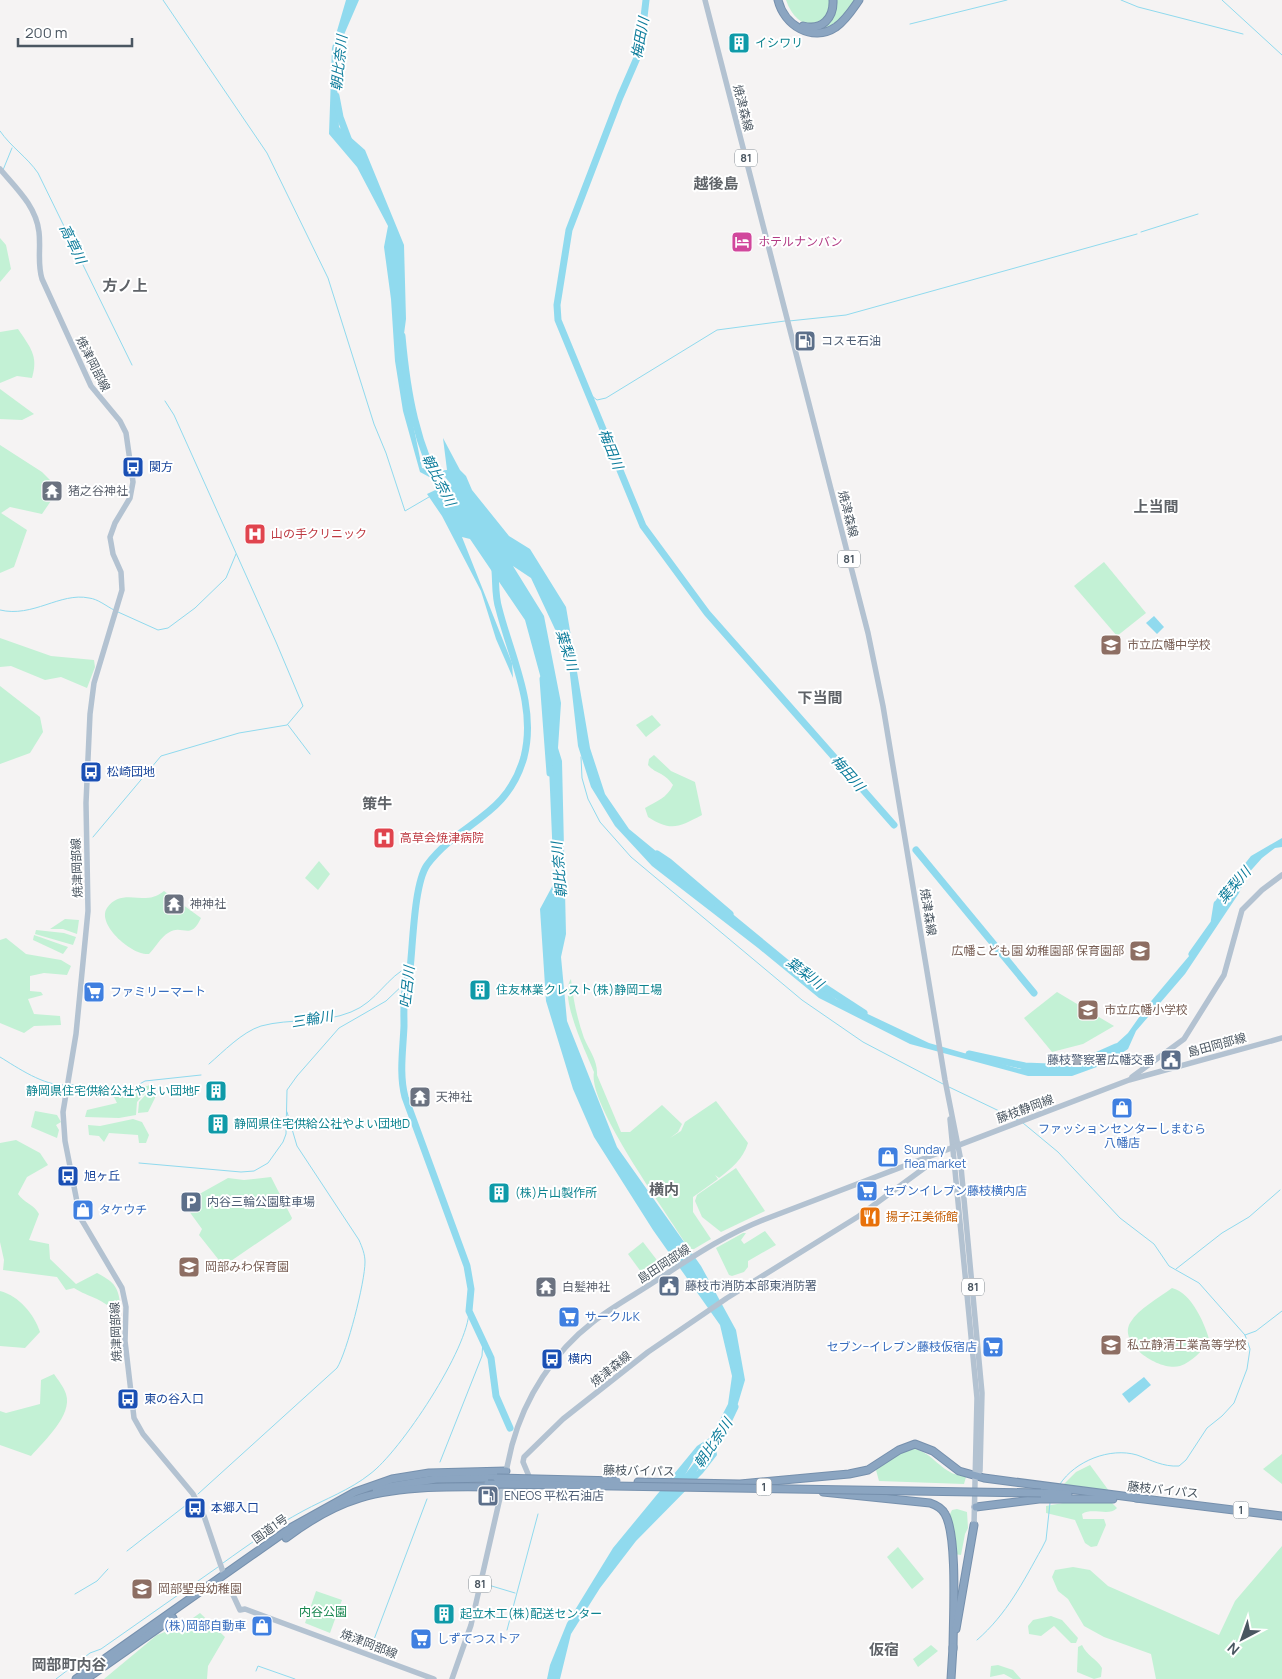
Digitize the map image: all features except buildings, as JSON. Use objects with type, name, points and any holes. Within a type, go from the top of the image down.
[{"type":"highway","points":[[779,0],[794,21],[811,28],[826,22],[832,11],[833,0]]},
{"type":"highway","points":[[779,0],[786,18],[793,25],[814,33],[827,31],[836,26],[859,0]]},
{"type":"highway","points":[[740,1484],[849,1474],[868,1470],[899,1450],[911,1445],[925,1447],[959,1471],[998,1480],[1138,1498]]},
{"type":"highway","name":"国道1号","points":[[76,1679],[304,1523],[355,1492],[399,1478],[429,1473],[506,1471]]},
{"type":"highway","name":"藤枝バイパス","points":[[328,1509],[366,1492],[408,1482],[448,1478],[498,1478],[903,1486],[1138,1498],[1282,1516]]},
{"type":"highway","name":"藤枝バイパス","points":[[360,1498],[421,1485],[488,1484],[778,1487],[1041,1493]]},
{"type":"highway","name":"1","points":[[778,1487],[930,1503],[941,1509],[949,1526],[952,1549],[954,1649]]},
{"type":"highway","name":"国道1号","points":[[328,1509],[360,1498],[425,1489],[502,1488]]},
{"type":"highway","points":[[976,1507],[1039,1499],[1138,1498]]},
{"type":"highway","name":"国道1号","points":[[86,1679],[304,1523]]},
{"type":"highway","points":[[954,1649],[969,1579],[974,1525]]},
{"type":"highway","points":[[952,1679],[957,1623],[974,1525]]},
{"type":"main road","name":"焼津森線","points":[[705,0],[873,658],[956,1146],[982,1393],[980,1471],[976,1474],[974,1525]]},
{"type":"main road","name":"焼津岡部線","points":[[2,171],[34,212],[39,232],[39,264],[42,279],[91,386],[99,399],[120,421],[126,433],[133,482],[130,498],[111,533],[111,544],[121,572],[122,590],[92,696],[86,803],[89,900],[76,1034],[63,1112],[65,1141],[80,1217],[114,1270],[122,1288],[126,1307],[125,1342],[134,1418],[144,1434],[193,1494],[204,1516],[223,1572]]},
{"type":"main road","points":[[1129,1080],[1184,1039],[1224,975],[1242,910],[1262,890],[1282,875]]},
{"type":"main road","name":"島田岡部線","points":[[1129,1080],[1282,1038]]},
{"type":"main road","name":"藤枝静岡線","points":[[928,1157],[1129,1080]]},
{"type":"main road","name":"焼津森線","points":[[502,1488],[532,1488],[530,1476],[523,1462],[526,1454],[563,1418],[648,1352],[699,1317],[845,1226],[927,1166],[928,1157]]},
{"type":"main road","name":"島田岡部線","points":[[502,1488],[516,1430],[529,1400],[560,1355],[594,1321],[696,1254],[747,1226],[928,1157]]},
{"type":"main road","name":"81","points":[[452,1679],[470,1624],[502,1488]]},
{"type":"main road","name":"焼津岡部線","points":[[228,1584],[240,1610],[245,1609],[434,1679]]},
{"type":"green space","points":[[786,0],[830,0],[829,11],[825,19],[819,24],[812,26],[798,19],[791,11]]},
{"type":"green space","points":[[835,0],[855,0],[847,11],[833,24],[814,30],[826,25]]},
{"type":"green space","points":[[0,238],[6,245],[11,269],[0,282]]},
{"type":"green space","points":[[18,329],[30,347],[34,358],[32,378],[17,376],[0,383],[0,332]]},
{"type":"green space","points":[[0,389],[34,414],[22,420],[0,419]]},
{"type":"green space","points":[[0,445],[42,472],[59,489],[42,514],[10,507],[1,513],[27,530],[14,567],[0,573]]},
{"type":"green space","points":[[1104,562],[1146,613],[1117,636],[1074,586]]},
{"type":"green space","points":[[0,638],[51,656],[94,660],[95,667],[87,688],[61,677],[45,680],[11,666],[0,667]]},
{"type":"green space","points":[[0,686],[40,717],[43,732],[30,753],[0,764]]},
{"type":"green space","points":[[652,715],[661,725],[646,737],[636,725]]},
{"type":"green space","points":[[654,755],[671,771],[695,782],[702,815],[675,826],[663,825],[648,817],[645,808],[665,796],[673,785],[666,777],[648,765],[649,759]]},
{"type":"green space","points":[[319,861],[330,874],[318,890],[305,878]]},
{"type":"green space","points":[[164,891],[201,918],[197,925],[189,931],[173,930],[168,933],[149,954],[134,950],[125,945],[117,938],[107,922],[105,915],[107,908],[111,903],[120,898],[146,898],[158,895]]},
{"type":"green space","points":[[65,919],[79,920],[77,934],[63,929],[50,929]]},
{"type":"green space","points":[[36,930],[64,933],[76,937],[73,945],[35,934]]},
{"type":"green space","points":[[34,935],[68,947],[63,954],[33,940]]},
{"type":"green space","points":[[6,938],[26,954],[61,960],[71,966],[67,975],[44,973],[30,976],[30,991],[41,992],[43,995],[28,999],[34,1014],[60,1016],[61,1025],[34,1026],[24,1033],[0,1023],[0,940]]},
{"type":"green space","points":[[571,979],[584,1038],[595,1060],[597,1075],[621,1132],[630,1132],[662,1105],[682,1124],[678,1132],[670,1138],[681,1131],[685,1122],[716,1101],[748,1143],[743,1154],[733,1167],[719,1178],[715,1175],[718,1179],[693,1197],[693,1212],[711,1239],[694,1249],[689,1249],[649,1188],[603,1109],[595,1088],[594,1072],[571,1011],[568,987]]},
{"type":"green space","points":[[1057,992],[1114,1026],[1083,1044],[1052,1052],[1024,1018]]},
{"type":"green space","points":[[153,1084],[137,1102],[136,1115],[119,1118],[85,1117],[87,1110],[117,1103],[114,1097]]},
{"type":"green space","points":[[149,1091],[156,1096],[148,1112],[138,1113],[139,1102]]},
{"type":"green space","points":[[35,1111],[57,1115],[61,1122],[56,1125],[59,1130],[57,1138],[31,1127]]},
{"type":"green space","points":[[133,1119],[142,1122],[149,1135],[146,1143],[139,1143],[138,1135],[109,1133],[104,1142],[99,1136],[89,1135],[88,1125],[100,1126]]},
{"type":"green space","points":[[16,1140],[40,1153],[48,1165],[27,1177],[18,1194],[39,1214],[29,1240],[49,1244],[50,1259],[76,1284],[97,1273],[108,1280],[117,1290],[121,1308],[114,1311],[99,1300],[74,1288],[66,1290],[57,1277],[3,1270],[4,1260],[0,1242],[0,1143]]},
{"type":"green space","points":[[736,1168],[765,1211],[721,1232],[702,1217],[695,1201],[697,1195]]},
{"type":"green space","points":[[271,1177],[292,1218],[291,1220],[225,1265],[222,1264],[199,1235],[202,1229],[186,1207],[196,1201],[194,1197],[228,1178],[244,1180]]},
{"type":"green space","points":[[765,1231],[776,1245],[748,1261],[748,1267],[744,1272],[732,1276],[729,1275],[716,1248],[746,1233],[741,1240],[744,1244]]},
{"type":"green space","points":[[643,1242],[663,1268],[647,1280],[628,1254]]},
{"type":"green space","points":[[1172,1288],[1186,1296],[1197,1310],[1210,1342],[1188,1362],[1172,1367],[1152,1361],[1143,1355],[1130,1339],[1128,1331],[1130,1323],[1139,1313]]},
{"type":"green space","points":[[0,1291],[19,1301],[30,1312],[37,1325],[40,1332],[25,1348],[0,1346]]},
{"type":"green space","points":[[54,1374],[65,1391],[67,1402],[61,1419],[50,1435],[31,1456],[0,1445],[0,1411],[6,1413],[40,1404],[41,1380]]},
{"type":"green space","points":[[908,1448],[921,1451],[952,1473],[966,1477],[964,1484],[879,1481],[876,1470]]},
{"type":"green space","points":[[1282,1454],[1282,1484],[1263,1469]]},
{"type":"green space","points":[[1090,1465],[1109,1491],[1062,1486],[1076,1472]]},
{"type":"green space","points":[[1074,1501],[1111,1502],[1117,1508],[1110,1512],[1091,1511],[1082,1514],[1083,1519],[1104,1519],[1106,1525],[1097,1546],[1091,1547],[1085,1543],[1075,1520],[1046,1513],[1046,1506]]},
{"type":"green space","points":[[957,1509],[967,1512],[968,1528],[961,1555],[954,1554],[950,1514],[952,1510]]},
{"type":"green space","points":[[1282,1546],[1282,1679],[1156,1679],[1151,1654],[1104,1637],[1084,1626],[1068,1599],[1058,1591],[1052,1577],[1055,1570],[1073,1567],[1090,1570],[1108,1586],[1219,1635],[1235,1601]]},
{"type":"green space","points":[[898,1547],[924,1579],[912,1589],[887,1557]]},
{"type":"green space","name":"内谷公園","points":[[316,1591],[342,1600],[330,1633],[305,1623]]},
{"type":"green space","points":[[200,1613],[225,1637],[208,1666],[207,1679],[104,1679],[157,1635],[183,1625]]},
{"type":"green space","points":[[1051,1616],[1062,1620],[1078,1638],[1076,1643],[1071,1643],[1054,1626],[1041,1636],[1029,1634],[1028,1626],[1033,1620]]},
{"type":"green space","points":[[931,1645],[938,1651],[918,1667],[913,1659]]},
{"type":"green space","points":[[1082,1645],[1086,1652],[1102,1668],[1101,1677],[1094,1679],[1077,1672],[1078,1647]]},
{"type":"green space","points":[[998,1665],[1013,1670],[1021,1679],[1013,1679],[1004,1674],[990,1677],[991,1666]]},
{"type":"water","points":[[346,0],[359,0],[343,37],[337,84],[339,127],[365,150],[404,245],[406,319],[402,349],[408,399],[422,468],[434,471],[447,470],[443,438],[460,470],[466,476],[472,490],[509,536],[530,549],[566,607],[590,748],[605,794],[629,829],[836,999],[929,1043],[1020,1069],[1064,1065],[1104,1055],[1128,1033],[1147,1006],[1200,943],[1214,923],[1216,900],[1251,856],[1282,838],[1282,847],[1275,848],[1262,858],[1246,876],[1239,893],[1185,974],[1136,1031],[1128,1049],[1105,1064],[1072,1076],[1028,1076],[910,1044],[819,998],[652,866],[615,826],[591,787],[578,746],[568,657],[531,578],[513,566],[544,616],[561,703],[558,748],[562,761],[566,934],[561,957],[567,1021],[617,1147],[701,1266],[736,1330],[745,1380],[736,1410],[724,1426],[698,1452],[685,1475],[697,1471],[726,1431],[716,1449],[717,1455],[703,1473],[636,1541],[600,1588],[571,1634],[560,1679],[547,1679],[550,1665],[567,1623],[613,1548],[697,1446],[711,1437],[728,1404],[732,1376],[720,1325],[653,1230],[594,1137],[573,1089],[546,1001],[540,909],[554,883],[546,697],[525,620],[470,539],[462,537],[512,663],[513,678],[496,639],[481,591],[442,516],[427,494],[450,483],[445,477],[433,479],[420,472],[403,411],[395,361],[391,299],[384,247],[388,226],[357,167],[329,134],[332,48]]},
{"type":"water","points":[[1154,616],[1164,627],[1157,634],[1146,623]]},
{"type":"water","points":[[1144,1377],[1151,1385],[1129,1403],[1122,1394]]},
{"type":"waterway","points":[[163,0],[267,153],[328,278],[374,424],[386,453],[405,511],[429,497]]},
{"type":"waterway","name":"梅田川","points":[[646,0],[640,51],[620,97],[569,230],[557,305],[558,320],[643,526],[707,613],[894,825]]},
{"type":"waterway","points":[[910,24],[1007,0]]},
{"type":"waterway","points":[[1121,0],[1138,7],[1243,34]]},
{"type":"waterway","points":[[1222,0],[1282,55]]},
{"type":"waterway","name":"朝比奈川","points":[[336,96],[340,117],[349,141]]},
{"type":"waterway","name":"高草川","points":[[0,131],[38,173],[132,365]]},
{"type":"waterway","points":[[3,170],[12,148]]},
{"type":"waterway","points":[[1141,232],[1198,214]]},
{"type":"waterway","points":[[789,321],[846,315],[1137,234]]},
{"type":"waterway","points":[[587,392],[597,400],[606,398],[717,330],[785,321]]},
{"type":"waterway","name":"朝比奈川","points":[[402,336],[414,419],[427,458],[445,496]]},
{"type":"waterway","points":[[93,837],[161,756],[239,733],[287,725],[303,706],[174,415],[165,401]]},
{"type":"waterway","points":[[118,612],[158,630],[168,628],[195,608],[226,578],[236,554]]},
{"type":"waterway","name":"吐呂川","points":[[495,571],[498,604],[525,700],[527,738],[524,757],[516,777],[495,806],[440,850],[427,865],[423,874],[419,886],[410,969],[404,994],[402,1071],[405,1097],[467,1266],[471,1289],[469,1311],[491,1358],[496,1396],[510,1428]]},
{"type":"waterway","points":[[0,610],[24,611],[68,598],[78,597],[96,600],[114,610]]},
{"type":"waterway","name":"朝比奈川","points":[[543,679],[550,773]]},
{"type":"waterway","points":[[288,725],[310,754]]},
{"type":"waterway","points":[[581,757],[582,778],[588,799],[600,822],[631,857],[802,1000],[863,1042],[943,1084]]},
{"type":"waterway","name":"梅田川","points":[[916,850],[1034,993]]},
{"type":"waterway","name":"葉梨川","points":[[657,854],[730,914]]},
{"type":"waterway","name":"葉梨川","points":[[1192,954],[1214,923],[1217,904],[1220,902]]},
{"type":"waterway","name":"三輪川","points":[[209,1064],[240,1037],[261,1026],[329,1018],[360,1008],[402,970],[410,966]]},
{"type":"waterway","name":"葉梨川","points":[[804,974],[864,1013]]},
{"type":"waterway","points":[[139,1163],[241,1172],[254,1171],[268,1163],[283,1142],[286,1134],[287,1090],[297,1076],[339,1028],[386,1001],[406,982]]},
{"type":"waterway","name":"葉梨川","points":[[1089,1059],[1116,1047]]},
{"type":"waterway","name":"葉梨川","points":[[969,1054],[1025,1066],[1049,1067]]},
{"type":"waterway","name":"三輪川","points":[[0,1057],[23,1071],[49,1083],[65,1085]]},
{"type":"waterway","name":"三輪川","points":[[69,1084],[113,1095],[125,1092],[145,1081],[201,1075]]},
{"type":"waterway","points":[[949,1087],[1018,1120]]},
{"type":"waterway","points":[[198,1494],[337,1368],[346,1348],[359,1300],[365,1262],[361,1245],[297,1146],[287,1112]]},
{"type":"waterway","points":[[1023,1123],[1058,1152],[1120,1218],[1154,1244],[1169,1266],[1199,1283],[1245,1335],[1250,1349],[1247,1369],[1234,1403],[1207,1428],[1186,1460],[1179,1466],[1162,1464],[1137,1455],[1116,1453],[1094,1458],[1084,1463],[1060,1484]]},
{"type":"waterway","points":[[1176,1269],[1222,1233],[1249,1217],[1280,1190]]},
{"type":"waterway","points":[[223,1563],[282,1523],[354,1485],[383,1462],[415,1423],[446,1373],[466,1328],[469,1311]]},
{"type":"waterway","points":[[1245,1335],[1256,1331],[1282,1311]]},
{"type":"waterway","points":[[440,1462],[482,1356],[483,1340]]},
{"type":"waterway","name":"朝比奈川","points":[[685,1480],[722,1434],[735,1407]]},
{"type":"waterway","points":[[370,1650],[427,1499]]},
{"type":"waterway","points":[[127,1551],[190,1502]]},
{"type":"waterway","points":[[977,1640],[1006,1608],[1042,1548],[1046,1540],[1050,1503]]},
{"type":"waterway","points":[[507,1630],[538,1514]]},
{"type":"waterway","points":[[56,1679],[90,1653],[101,1649],[218,1567]]},
{"type":"waterway","points":[[75,1594],[97,1581],[108,1569]]},
{"type":"waterway","points":[[485,1584],[515,1593]]},
{"type":"waterway","points":[[256,1671],[258,1666],[295,1679]]},
{"type":"place","name":"イシワリ","points":[[739,43]]},
{"type":"place","name":"ホテルナンバン","points":[[742,242]]},
{"type":"place","name":"コスモ石油","points":[[805,341]]},
{"type":"place","name":"関方","points":[[133,467]]},
{"type":"place","name":"猪之谷神社","points":[[52,491]]},
{"type":"place","name":"山の手クリニック","points":[[255,534]]},
{"type":"place","name":"市立広幡中学校","points":[[1111,645]]},
{"type":"place","name":"松崎団地","points":[[91,772]]},
{"type":"place","name":"高草会焼津病院","points":[[384,838]]},
{"type":"place","name":"神神社","points":[[174,904]]},
{"type":"place","name":"広幡こども園 幼稚園部 保育園部","points":[[1140,951]]},
{"type":"place","name":"住友林業クレスト(株)静岡工場","points":[[480,990]]},
{"type":"place","name":"ファミリーマート","points":[[94,992]]},
{"type":"place","name":"市立広幡小学校","points":[[1088,1010]]},
{"type":"place","name":"藤枝警察署広幡交番","points":[[1171,1060]]},
{"type":"place","name":"静岡県住宅供給公社やよい団地F","points":[[216,1091]]},
{"type":"place","name":"天神社","points":[[420,1097]]},
{"type":"place","name":"ファッションセンターしまむら 八幡店","points":[[1122,1108]]},
{"type":"place","name":"静岡県住宅供給公社やよい団地D","points":[[218,1124]]},
{"type":"place","name":"Sunday flea market","points":[[888,1157]]},
{"type":"place","name":"旭ヶ丘","points":[[68,1176]]},
{"type":"place","name":"セブンイレブン藤枝横内店","points":[[867,1191]]},
{"type":"place","name":"(株)片山製作所","points":[[499,1193]]},
{"type":"place","name":"内谷三輪公園駐車場","points":[[191,1202]]},
{"type":"place","name":"タケウチ","points":[[83,1210]]},
{"type":"place","name":"揚子江美術館","points":[[870,1217]]},
{"type":"place","name":"岡部みわ保育園","points":[[189,1267]]},
{"type":"place","name":"藤枝市消防本部東消防署","points":[[669,1286]]},
{"type":"place","name":"白髪神社","points":[[546,1287]]},
{"type":"place","name":"サークルK","points":[[569,1317]]},
{"type":"place","name":"私立静清工業高等学校","points":[[1111,1345]]},
{"type":"place","name":"セブン−イレブン藤枝仮宿店","points":[[993,1347]]},
{"type":"place","name":"横内","points":[[552,1359]]},
{"type":"place","name":"東の谷入口","points":[[128,1399]]},
{"type":"place","name":"ENEOS 平松石油店","points":[[488,1496]]},
{"type":"place","name":"本郷入口","points":[[195,1508]]},
{"type":"place","name":"岡部聖母幼稚園","points":[[142,1589]]},
{"type":"place","name":"起立木工(株)配送センター","points":[[444,1614]]},
{"type":"place","name":"(株)岡部自動車","points":[[262,1626]]},
{"type":"place","name":"しずてつストア","points":[[421,1639]]},
{"type":"district","name":"越後島","points":[[716,184]]},
{"type":"district","name":"方ノ上","points":[[125,286]]},
{"type":"district","name":"上当間","points":[[1156,507]]},
{"type":"district","name":"下当間","points":[[820,698]]},
{"type":"district","name":"策牛","points":[[377,804]]},
{"type":"district","name":"横内","points":[[664,1190]]},
{"type":"district","name":"仮宿","points":[[884,1650]]},
{"type":"district","name":"岡部町内谷","points":[[69,1665]]}]
